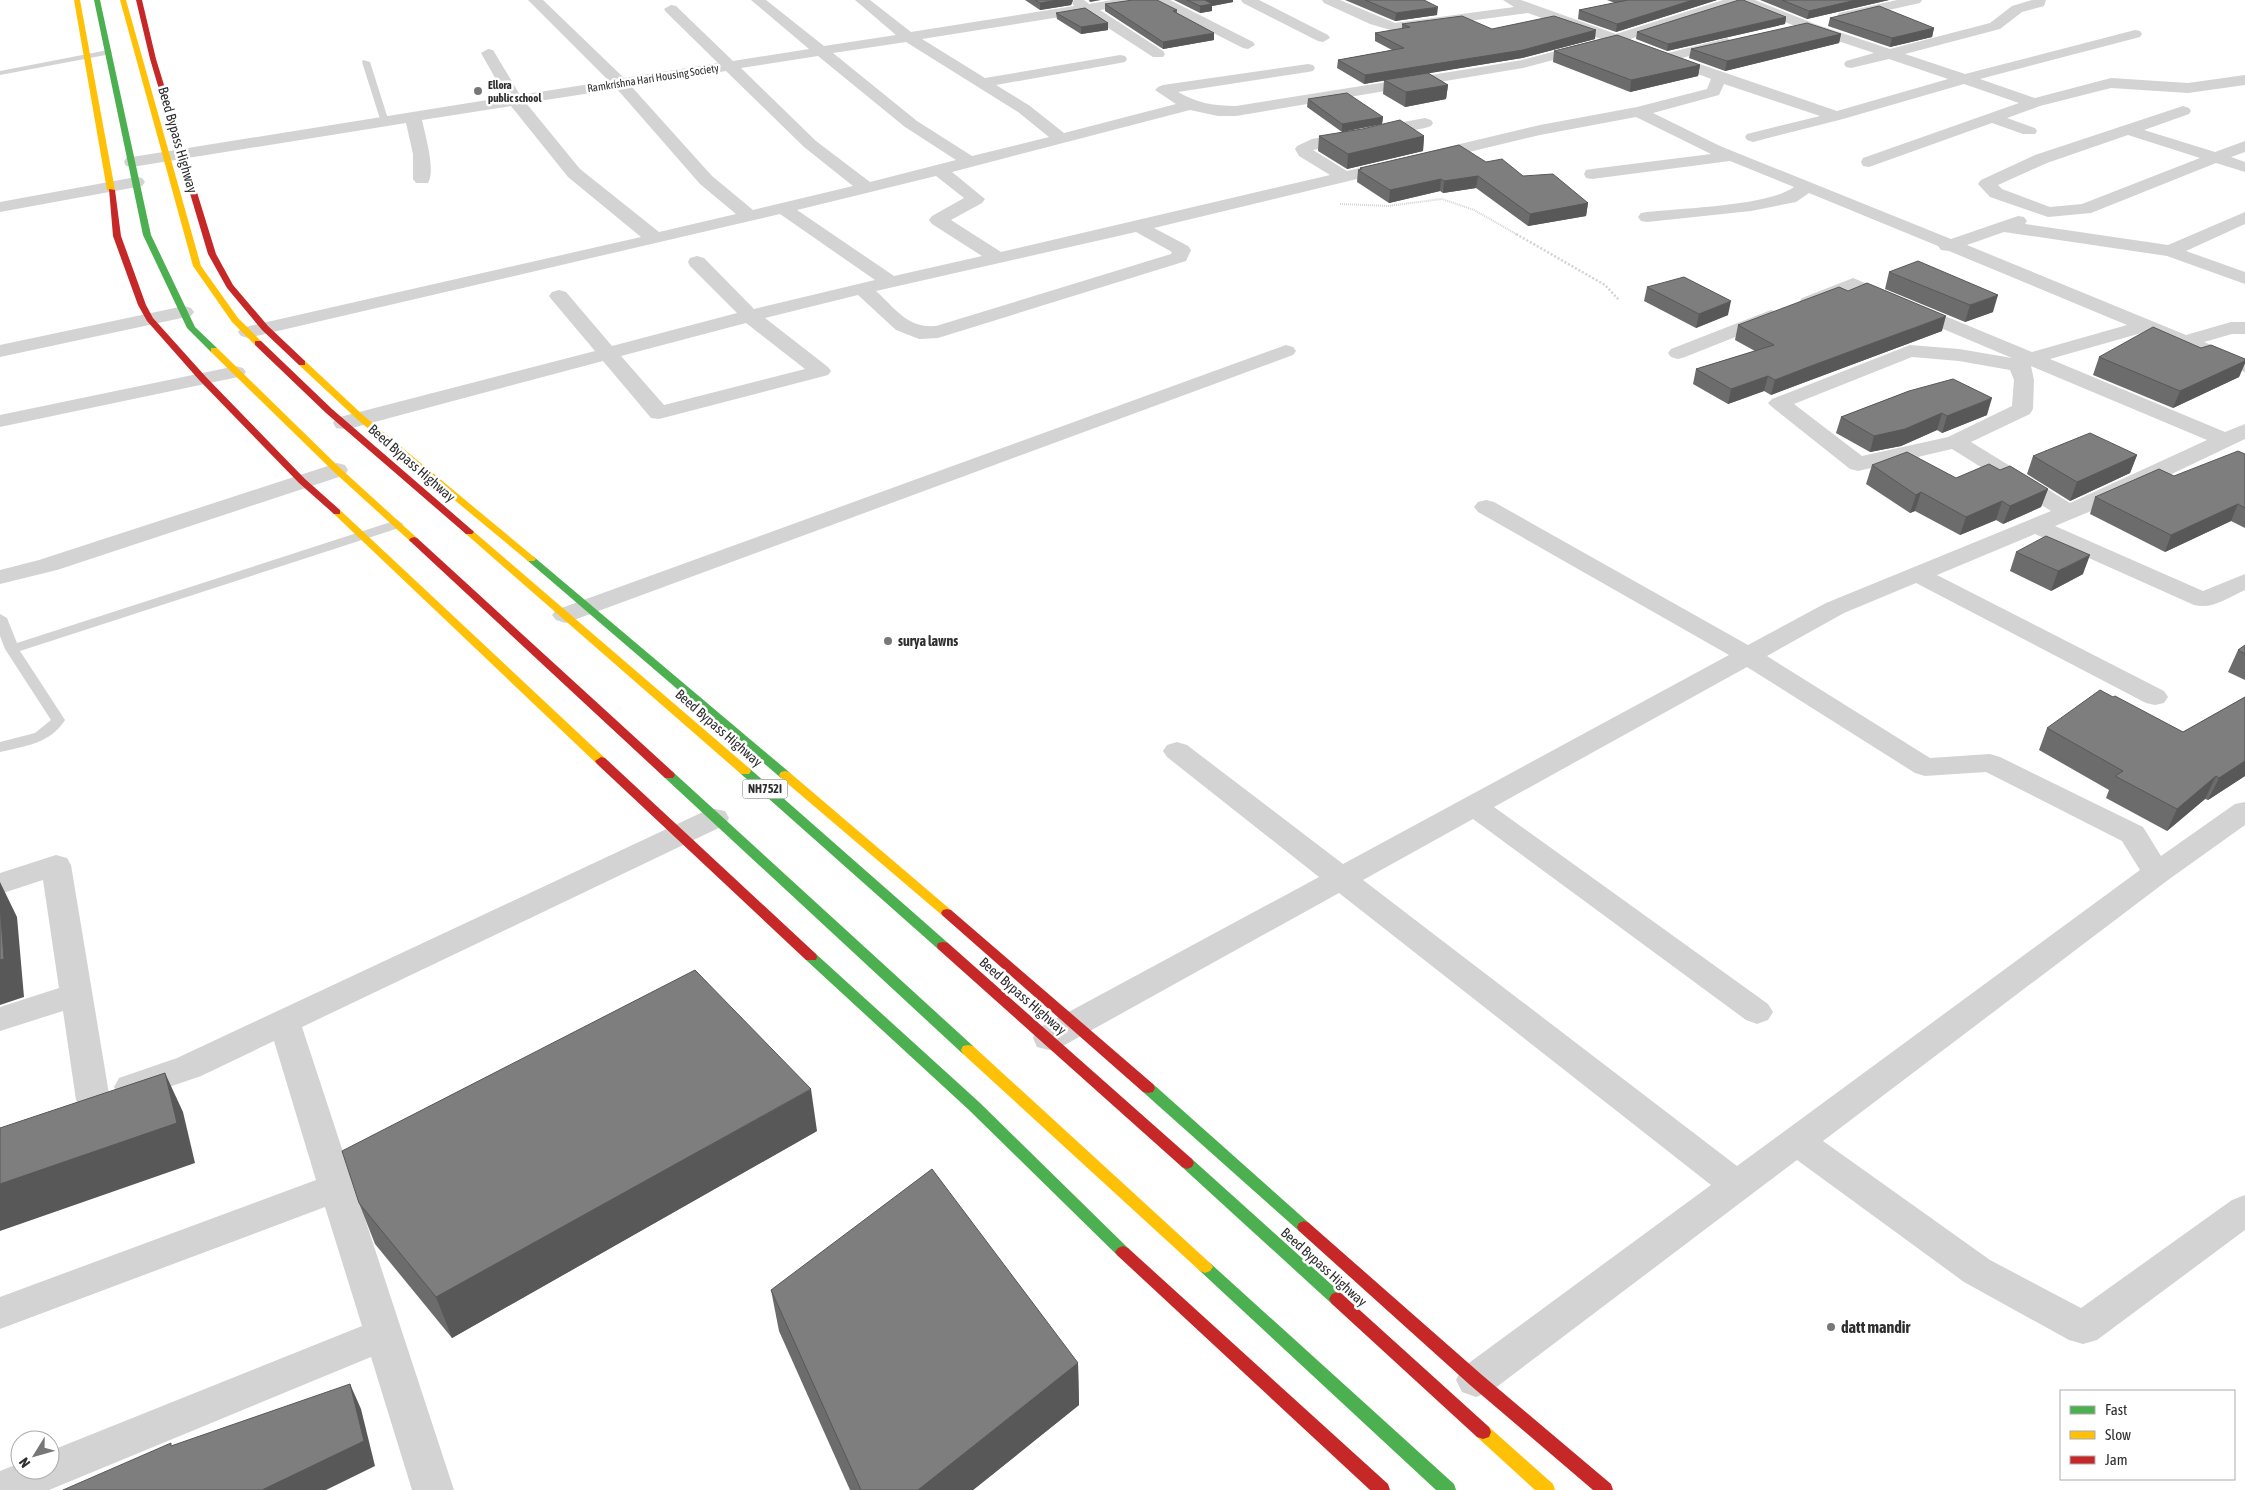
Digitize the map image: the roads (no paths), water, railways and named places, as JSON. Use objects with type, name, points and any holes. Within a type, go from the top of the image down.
[{"type":"main road","points":[[77,0],[111,187],[117,236],[142,305],[150,319],[203,379],[302,481],[363,535],[678,835],[974,1106],[1115,1245],[1382,1490]]},
{"type":"main road","points":[[97,0],[147,235],[191,328],[337,470],[1448,1490]]},
{"type":"main road","name":"Beed Bypass Highway","points":[[123,0],[174,156],[197,266],[235,320],[256,330],[352,421],[565,615],[1049,1038],[1547,1490]]},
{"type":"main road","points":[[138,0],[174,156],[215,261],[256,330],[352,421],[588,606],[1075,1023],[1476,1380],[1605,1490]]},
{"type":"street","points":[[535,0],[621,84],[706,180],[749,216]]},
{"type":"street","points":[[758,0],[911,124],[970,162]]},
{"type":"street","points":[[862,0],[908,37],[1024,109],[1061,140]]},
{"type":"street","points":[[1074,0],[1158,54]]},
{"type":"street","name":"Ramkrishna Hari Housing Society","points":[[132,162],[1138,0]]},
{"type":"street","points":[[1159,0],[1248,45]]},
{"type":"street","points":[[1248,0],[1323,38]]},
{"type":"street","points":[[1329,0],[1375,21],[1394,27],[1529,9]]},
{"type":"street","points":[[1510,0],[1529,9],[1646,49],[1719,77],[1837,116]]},
{"type":"street","points":[[1308,68],[1163,90],[1190,106],[1218,111],[1236,111],[1349,95],[1523,64],[1616,39],[1737,0]]},
{"type":"street","points":[[1743,0],[1804,25],[2034,103]]},
{"type":"street","points":[[1776,31],[1914,0]]},
{"type":"street","points":[[1851,64],[1995,26],[2017,9],[2039,3],[2039,0]]},
{"type":"street","points":[[1877,8],[1902,18]]},
{"type":"street","points":[[671,10],[810,144],[868,188]]},
{"type":"street","points":[[1927,27],[1952,37]]},
{"type":"street","points":[[1753,137],[1837,116],[1964,79],[2135,34]]},
{"type":"street","points":[[1668,57],[1739,40]]},
{"type":"street","points":[[488,53],[516,100],[574,173],[605,200],[656,239]]},
{"type":"street","points":[[983,83],[1120,59]]},
{"type":"street","points":[[352,421],[608,352],[862,288],[1138,226],[1540,130],[1638,112],[1714,92],[1719,77]]},
{"type":"street","points":[[1869,162],[2034,103],[2111,83],[2188,88],[2245,80]]},
{"type":"street","points":[[256,330],[452,287],[656,239],[1061,140],[1190,106]]},
{"type":"street","points":[[2048,212],[1996,193],[1987,184],[2041,159],[2183,111]]},
{"type":"street","points":[[1638,112],[1734,156],[1807,186],[1956,242],[2245,366]]},
{"type":"street","points":[[413,117],[421,154],[422,179]]},
{"type":"street","points":[[1992,118],[2029,131]]},
{"type":"street","points":[[1343,176],[1303,149],[1312,144],[1426,123]]},
{"type":"street","points":[[2128,130],[2245,167]]},
{"type":"street","points":[[1386,131],[1428,156]]},
{"type":"street","points":[[1956,242],[2048,212],[2085,209],[2245,146]]},
{"type":"street","points":[[1592,174],[1734,156]]},
{"type":"street","points":[[939,170],[976,199],[938,220],[998,258]]},
{"type":"street","points":[[0,207],[136,182]]},
{"type":"street","points":[[1646,217],[1751,206],[1790,198],[1807,186]]},
{"type":"street","points":[[1956,242],[1996,193]]},
{"type":"street","points":[[783,208],[891,282]]},
{"type":"street","points":[[2170,251],[2244,218]]},
{"type":"street","points":[[862,288],[903,326],[919,333],[938,332],[1179,257],[1182,250],[1138,226]]},
{"type":"street","points":[[2001,226],[2170,251],[2245,278]]},
{"type":"street","points":[[559,296],[659,413],[821,370],[750,316],[698,262]]},
{"type":"street","points":[[1678,353],[1853,284],[2023,362],[2235,436]]},
{"type":"street","points":[[0,351],[184,312]]},
{"type":"street","points":[[2023,362],[2022,409],[1955,442],[1858,464],[1779,403],[1910,351],[1959,354],[2023,362],[2147,325]]},
{"type":"street","points":[[2186,341],[2231,328],[2245,328]]},
{"type":"street","points":[[565,615],[1286,351]]},
{"type":"street","points":[[0,422],[236,372]]},
{"type":"street","points":[[1049,1038],[1835,608],[2069,512],[2235,436]]},
{"type":"street","points":[[1955,442],[2069,512]]},
{"type":"street","points":[[0,577],[48,565],[337,470]]},
{"type":"street","points":[[1486,506],[1747,656],[1925,767],[1990,763],[2134,834],[2157,873]]},
{"type":"street","points":[[2036,526],[2203,600],[2245,581]]},
{"type":"street","points":[[1917,574],[2156,697]]},
{"type":"street","points":[[1177,751],[1737,1186]]},
{"type":"street","points":[[1472,805],[1757,1012]]},
{"type":"street","points":[[1476,1380],[2157,873],[2245,811]]},
{"type":"street","points":[[0,884],[56,865],[77,994],[79,1105],[189,1067],[715,818]]},
{"type":"street","points":[[0,1019],[77,994]]},
{"type":"street","points":[[284,1022],[433,1490]]},
{"type":"street","points":[[1797,1141],[1977,1271],[2083,1328],[2245,1210]]},
{"type":"street","points":[[0,1313],[337,1187]]},
{"type":"street","points":[[2,1490],[383,1335]]},
{"type":"lane","points":[[0,73],[108,52]]},
{"type":"lane","points":[[366,62],[385,122]]},
{"type":"lane","points":[[12,649],[396,524]]},
{"type":"lane","points":[[0,618],[12,649],[58,720],[55,727],[47,734],[0,747]]},
{"type":"place","name":"Ellora public school","points":[[478,91]]},
{"type":"place","name":"surya lawns","points":[[888,641]]},
{"type":"place","name":"datt mandir","points":[[1831,1327]]}]
